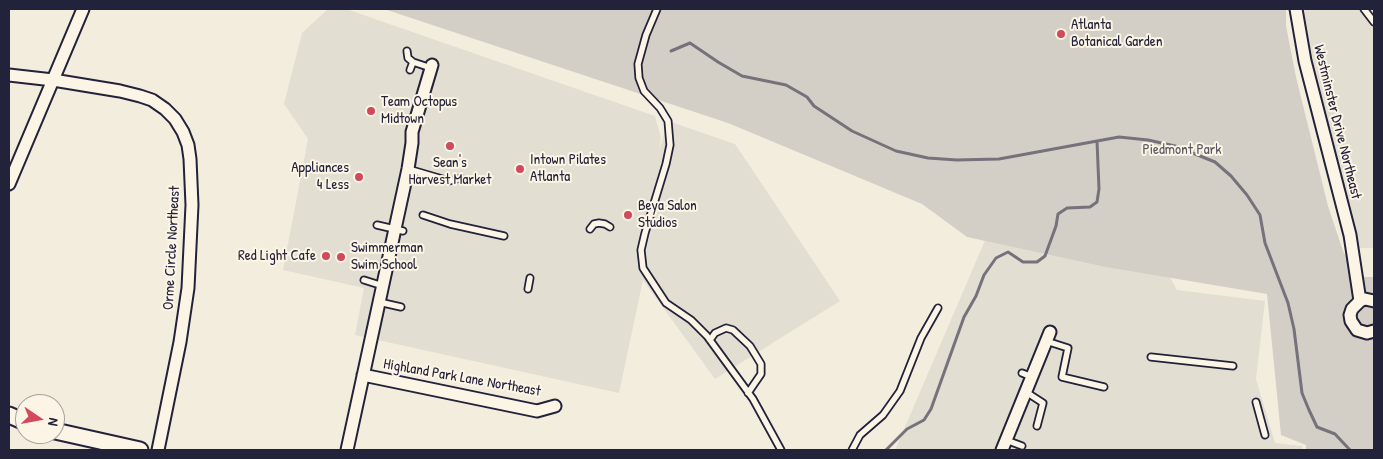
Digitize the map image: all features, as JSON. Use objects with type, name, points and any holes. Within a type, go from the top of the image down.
[{"type":"main road","points":[[65,433],[140,450]]},
{"type":"street","points":[[9,184],[83,9]]},
{"type":"street","name":"Westminster Drive Northeast","points":[[1296,9],[1305,61],[1350,234],[1360,301]]},
{"type":"street","points":[[347,450],[379,302],[399,230],[412,132],[431,67]]},
{"type":"street","name":"Orme Circle Northeast","points":[[9,75],[120,91],[152,100],[175,119],[183,132],[188,145],[190,159],[192,205],[188,288],[180,342],[158,450]]},
{"type":"street","points":[[1374,301],[1365,299],[1360,301],[1352,309],[1351,321],[1357,330],[1362,332],[1374,331]]},
{"type":"street","points":[[1004,445],[1017,402],[1026,392],[1027,375],[1048,337]]},
{"type":"street","name":"Highland Park Lane Northeast","points":[[363,376],[537,410],[555,406]]},
{"type":"lane","points":[[657,9],[646,35],[638,64],[639,78],[644,91],[660,108],[668,121],[670,145],[641,250],[643,268],[666,304],[691,320],[710,340],[748,393],[781,450]]},
{"type":"lane","points":[[1364,9],[1374,22]]},
{"type":"lane","points":[[407,51],[408,58],[413,62],[431,67]]},
{"type":"lane","points":[[410,70],[413,62]]},
{"type":"lane","points":[[408,170],[449,181],[461,178]]},
{"type":"lane","points":[[423,215],[450,224],[504,236]]},
{"type":"lane","points":[[590,228],[594,224],[599,223],[610,227]]},
{"type":"lane","points":[[377,225],[399,230]]},
{"type":"lane","points":[[528,289],[530,278]]},
{"type":"lane","points":[[364,280],[383,286]]},
{"type":"lane","points":[[379,302],[401,307]]},
{"type":"lane","points":[[852,450],[860,435],[883,415],[900,391],[921,338],[938,308]]},
{"type":"lane","points":[[710,340],[715,333],[726,328],[733,330],[750,346],[761,364],[761,374],[748,393]]},
{"type":"lane","points":[[1048,337],[1071,349],[1062,377],[1104,387]]},
{"type":"lane","points":[[1151,357],[1233,366]]},
{"type":"lane","points":[[1026,392],[1042,403],[1037,426]]},
{"type":"lane","points":[[1256,402],[1265,434]]},
{"type":"lane","points":[[1004,445],[1022,446]]},
{"type":"shaded area","points":[[328,9],[346,9],[655,116],[661,138],[659,151],[668,121],[735,144],[840,301],[715,379],[643,280],[619,393],[355,335],[364,288],[283,270],[308,139],[284,104],[302,33]]},
{"type":"shaded area","points":[[1305,9],[1374,9],[1374,248],[1359,248],[1302,20]]},
{"type":"shaded area","points":[[993,222],[1153,246],[1177,290],[1265,301],[1256,379],[1275,443],[1302,446],[1302,450],[895,450]]},
{"type":"green space","name":"Piedmont Park","points":[[384,9],[1286,9],[1286,26],[1296,77],[1328,206],[1343,251],[1357,277],[1374,277],[1374,450],[1306,450],[1306,445],[1281,435],[1267,294],[1106,267],[967,237],[922,204],[728,123]]},
{"type":"waterway","points":[[671,51],[690,43],[742,76],[786,85],[807,97],[814,106],[852,131],[896,151],[928,158],[957,160],[999,159],[1119,137],[1148,140],[1175,146],[1215,162],[1231,176],[1247,195],[1260,215],[1265,243],[1288,303],[1294,329],[1302,393],[1309,410],[1317,427],[1335,434],[1350,450]]},
{"type":"waterway","points":[[886,450],[907,429],[924,420],[931,409],[964,317],[976,296],[984,275],[996,258],[1008,252],[1023,262],[1037,262],[1045,256],[1056,226],[1058,214],[1067,208],[1090,207],[1097,202],[1099,189],[1097,141]]},
{"type":"place","name":"Atlanta Botanical Garden","points":[[1061,34]]},
{"type":"place","name":"Team Octopus Midtown","points":[[371,111]]},
{"type":"place","name":"Sean's Harvest Market","points":[[450,146]]},
{"type":"place","name":"Intown Pilates Atlanta","points":[[520,169]]},
{"type":"place","name":"Appliances 4 Less","points":[[359,177]]},
{"type":"place","name":"Beya Salon Studios","points":[[628,215]]},
{"type":"place","name":"Red Light Cafe","points":[[326,256]]},
{"type":"place","name":"Swimmerman Swim School","points":[[341,257]]}]
